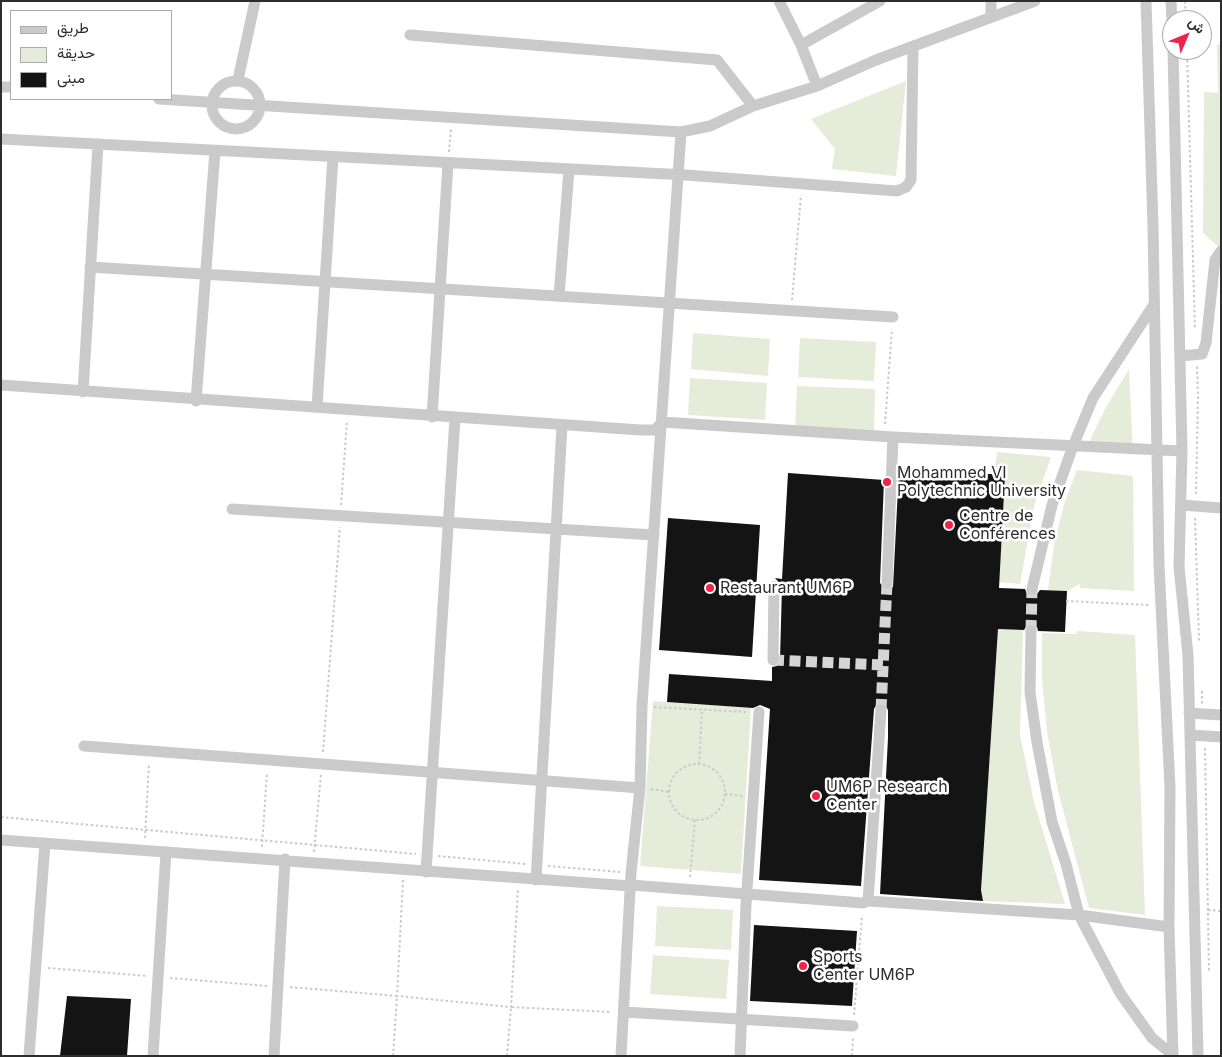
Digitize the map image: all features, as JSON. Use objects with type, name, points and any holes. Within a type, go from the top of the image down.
[{"type":"street","points":[[238,80],[255,1]]},
{"type":"street","points":[[779,1],[801,45],[817,86]]},
{"type":"street","points":[[991,1],[991,17]]},
{"type":"street","points":[[172,100],[681,132],[710,126],[754,106],[817,86],[1035,1]]},
{"type":"street","points":[[1146,1],[1154,226],[1153,306],[1157,387],[1161,605],[1170,787],[1169,927],[1173,1055]]},
{"type":"street","points":[[801,45],[874,3]]},
{"type":"street","points":[[410,35],[716,60],[754,106]]},
{"type":"street","points":[[1,139],[678,175],[897,191],[908,185],[911,180],[913,47]]},
{"type":"street","points":[[1173,60],[1182,451],[1179,567],[1188,655],[1198,1056]]},
{"type":"street","points":[[238,80],[247,83],[255,89],[260,97],[261,106],[259,114],[249,126],[234,129],[220,123],[215,118],[212,103],[214,95],[224,84],[238,80]]},
{"type":"street","points":[[621,1056],[631,881],[640,788],[642,706],[671,302],[681,132]]},
{"type":"street","points":[[83,392],[98,144]]},
{"type":"street","points":[[196,400],[215,151]]},
{"type":"street","points":[[317,407],[333,157]]},
{"type":"street","points":[[432,417],[448,163]]},
{"type":"street","points":[[559,296],[569,170]]},
{"type":"street","points":[[1180,356],[1202,354],[1206,343],[1215,260],[1221,251]]},
{"type":"street","points":[[90,267],[893,317]]},
{"type":"street","points":[[1032,589],[1052,505],[1073,446],[1093,398],[1153,306]]},
{"type":"street","points":[[1,386],[317,407],[562,426],[655,430],[662,422]]},
{"type":"street","points":[[426,872],[455,418]]},
{"type":"street","points":[[662,422],[889,437],[1182,451]]},
{"type":"street","points":[[536,880],[562,426]]},
{"type":"street","points":[[887,583],[889,437]]},
{"type":"street","points":[[1181,505],[1221,508]]},
{"type":"street","points":[[232,509],[654,536]]},
{"type":"street","points":[[773,660],[774,586]]},
{"type":"street","points":[[1031,631],[1030,692],[1037,742],[1052,822],[1066,864],[1079,916],[1120,993],[1152,1038],[1173,1055]]},
{"type":"street","points":[[865,902],[881,710]]},
{"type":"street","points":[[740,1056],[747,894],[760,712]]},
{"type":"street","points":[[1189,713],[1221,715]]},
{"type":"street","points":[[1190,735],[1221,737]]},
{"type":"street","points":[[84,746],[640,788]]},
{"type":"street","points":[[1,840],[285,859],[313,864],[536,880],[631,881],[747,894],[1079,916],[1169,927]]},
{"type":"street","points":[[29,1056],[45,843]]},
{"type":"street","points":[[153,1056],[166,852]]},
{"type":"street","points":[[274,1056],[285,859]]},
{"type":"street","points":[[624,1012],[853,1026]]},
{"type":"path","points":[[1187,60],[1195,335]]},
{"type":"path","points":[[448,163],[452,119]]},
{"type":"path","points":[[790,311],[802,183]]},
{"type":"path","points":[[889,437],[893,317]]},
{"type":"path","points":[[1196,355],[1198,396],[1195,506],[1200,646]]},
{"type":"path","points":[[313,864],[333,638],[348,410]]},
{"type":"path","points":[[1066,601],[1161,605]]},
{"type":"path","points":[[1201,685],[1203,714]]},
{"type":"path","points":[[642,706],[760,712]]},
{"type":"path","points":[[699,764],[702,710]]},
{"type":"path","points":[[1205,736],[1209,978]]},
{"type":"path","points":[[144,851],[150,750]]},
{"type":"path","points":[[261,858],[268,760]]},
{"type":"path","points":[[699,764],[716,772],[722,779],[725,794],[722,805],[717,813],[709,818],[695,820],[678,813],[673,806],[669,792],[675,775],[690,765],[699,764]]},
{"type":"path","points":[[640,788],[669,792]]},
{"type":"path","points":[[725,794],[753,798]]},
{"type":"path","points":[[1,817],[536,865],[631,881]]},
{"type":"path","points":[[690,877],[695,820]]},
{"type":"path","points":[[394,1056],[404,870]]},
{"type":"path","points":[[508,1056],[519,878]]},
{"type":"path","points":[[852,1056],[853,1026],[865,902]]},
{"type":"path","points":[[1208,910],[1221,910]]},
{"type":"path","points":[[36,967],[511,1007],[624,1012]]},
{"type":"green space","points":[[1221,44],[1221,249],[1203,233],[1204,92],[1218,93],[1217,45]]},
{"type":"green space","points":[[906,81],[896,176],[832,169],[835,149],[811,119]]},
{"type":"green space","points":[[693,333],[770,339],[768,376],[691,369]]},
{"type":"green space","points":[[800,338],[876,342],[874,381],[798,377]]},
{"type":"green space","points":[[1129,369],[1133,453],[1085,451],[1105,409]]},
{"type":"green space","points":[[690,378],[767,383],[765,420],[688,415]]},
{"type":"green space","points":[[797,386],[875,389],[874,433],[795,430]]},
{"type":"green space","points":[[997,452],[1051,457],[1034,506],[1020,584],[999,582],[1005,475],[994,474]]},
{"type":"green space","points":[[1077,470],[1133,476],[1134,591],[1080,588],[1080,584],[1067,591],[1048,590],[1054,545],[1064,504]]},
{"type":"green space","points":[[998,629],[1023,630],[1020,735],[1034,802],[1065,904],[983,901],[981,890]]},
{"type":"green space","points":[[1078,631],[1135,635],[1145,915],[1089,908],[1058,791],[1047,732],[1042,679],[1042,633],[1076,634]]},
{"type":"green space","points":[[653,701],[751,708],[741,874],[640,866]]},
{"type":"green space","points":[[657,906],[733,910],[731,950],[655,946]]},
{"type":"green space","points":[[653,955],[729,960],[726,999],[650,994]]},
{"type":"building","points":[[899,468],[1005,475],[999,588],[1025,589],[1027,594],[1031,596],[1037,594],[1040,590],[1067,591],[1065,632],[1038,631],[1037,627],[1032,624],[1027,625],[1024,630],[998,629],[981,890],[983,901],[880,894],[888,738],[888,710],[885,704],[877,704],[874,709],[861,886],[759,880],[770,709],[760,705],[753,708],[667,702],[669,674],[772,681],[772,667],[777,666],[780,660],[782,586],[775,578],[782,579],[788,473],[884,480],[880,583],[886,590],[893,587]]},
{"type":"building","name":"Restaurant UM6P","points":[[668,518],[760,525],[752,657],[659,650]]},
{"type":"building","name":"Sports Center UM6P","points":[[754,925],[857,931],[852,1006],[750,1001]]},
{"type":"building","points":[[67,996],[131,999],[127,1056],[60,1056]]},
{"type":"tunnel","points":[[881,710],[887,583]]},
{"type":"tunnel","points":[[1031,631],[1032,589]]},
{"type":"tunnel","points":[[773,660],[884,665]]},
{"type":"place","name":"Mohammed VI Polytechnic University","points":[[887,482]]},
{"type":"place","name":"Centre de Conférences","points":[[949,525]]},
{"type":"place","name":"Restaurant UM6P","points":[[710,588]]},
{"type":"place","name":"UM6P Research Center","points":[[816,796]]},
{"type":"place","name":"Sports Center UM6P","points":[[803,966]]}]
